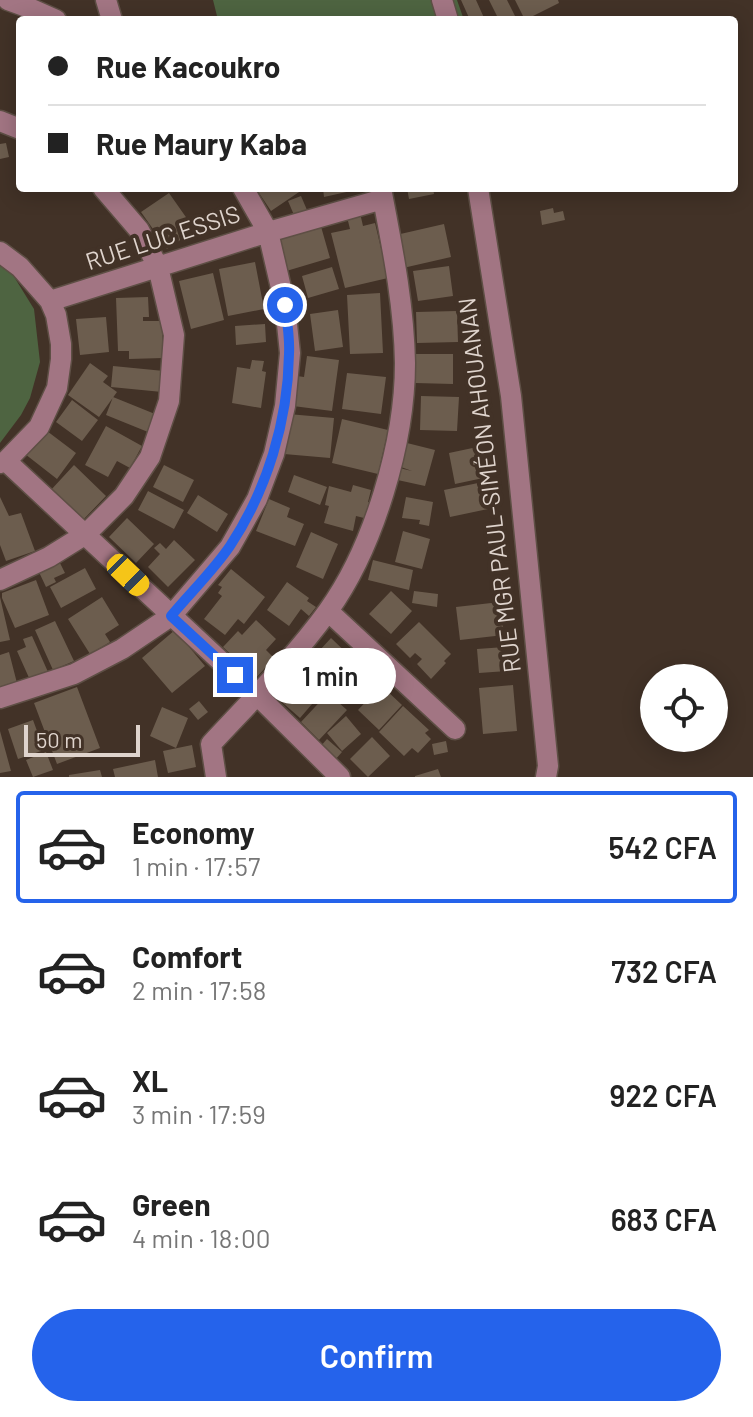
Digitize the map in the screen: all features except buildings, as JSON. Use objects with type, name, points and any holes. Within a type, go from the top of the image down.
[{"type":"street","points":[[8,0],[47,16]]},
{"type":"street","points":[[0,580],[49,557],[86,534],[124,496],[150,457],[169,401],[174,335],[158,267],[139,230],[106,192]]},
{"type":"street","points":[[0,698],[74,674],[122,649],[171,616],[230,547],[257,499],[274,454],[285,406],[290,353],[285,305],[268,232],[245,192]]},
{"type":"street","name":"RUE MGR PAUL-SIMÉON AHOUANAN","points":[[479,192],[511,396],[548,766],[546,777]]},
{"type":"street","points":[[216,777],[211,744],[328,611],[370,534],[385,484],[399,426],[405,365],[397,270],[382,194]]},
{"type":"street","name":"RUE LUC ESSIS","points":[[50,301],[382,194]]},
{"type":"street","points":[[0,252],[20,267],[50,301],[61,344],[57,388],[39,427],[3,462],[86,534],[340,777]]},
{"type":"street","points":[[328,611],[455,729]]},
{"type":"green space","points":[[213,0],[457,0],[463,16],[217,16]]},
{"type":"green space","points":[[0,265],[13,275],[34,309],[40,362],[30,398],[0,443]]},
{"type":"route","points":[[235,675],[171,616],[230,547],[257,499],[274,454],[285,406],[290,353],[285,305]]}]
